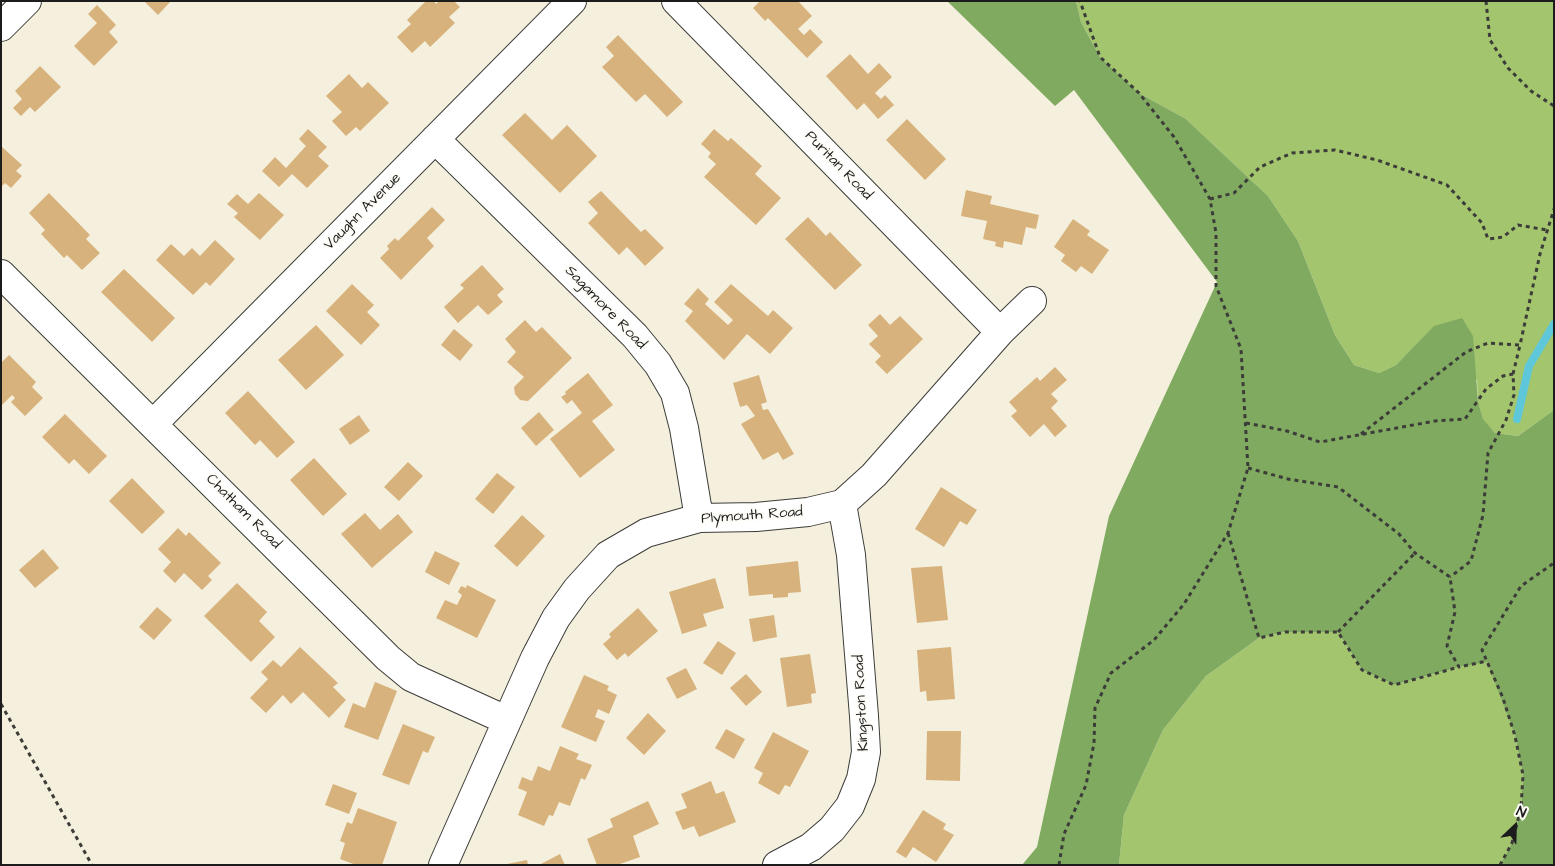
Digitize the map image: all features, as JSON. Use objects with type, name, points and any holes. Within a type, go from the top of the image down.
[{"type":"street","points":[[1,27],[27,1]]},
{"type":"street","name":"Vaughn Avenue","points":[[154,423],[572,1]]},
{"type":"street","name":"Puritan Road","points":[[676,1],[1000,332]]},
{"type":"street","name":"Sagamore Road","points":[[435,139],[634,336],[658,364],[675,393],[684,428],[699,518]]},
{"type":"street","name":"Chatham Road","points":[[1,274],[154,423],[388,658],[411,677],[506,720]]},
{"type":"street","name":"Plymouth Road","points":[[443,865],[506,720],[556,618],[577,589],[608,555],[646,533],[699,518],[756,517],[808,512],[842,504],[874,475],[1000,332],[1032,301]]},
{"type":"street","name":"Kingston Road","points":[[777,865],[811,847],[832,828],[850,806],[861,778],[866,752],[851,555],[842,504]]},
{"type":"path","points":[[1059,865],[1064,834],[1086,784],[1094,743],[1096,708],[1111,673],[1154,640],[1184,604],[1228,533],[1248,468],[1241,349],[1216,286],[1216,233],[1210,199],[1174,137],[1139,93],[1100,57],[1080,1]]},
{"type":"path","points":[[1486,1],[1490,40],[1508,68],[1531,91],[1554,106]]},
{"type":"path","points":[[1210,199],[1234,193],[1260,167],[1292,153],[1335,150],[1378,160],[1446,185],[1482,222],[1488,239],[1503,237],[1518,226],[1547,230]]},
{"type":"path","points":[[1450,577],[1471,561],[1483,514],[1488,453],[1506,420],[1514,395],[1513,374],[1547,230],[1554,209]]},
{"type":"path","points":[[1358,436],[1466,352],[1488,343],[1520,345]]},
{"type":"path","points":[[1246,423],[1287,431],[1320,442],[1465,418],[1486,389],[1503,376],[1513,374]]},
{"type":"path","points":[[1248,468],[1288,479],[1338,487],[1399,534],[1415,553],[1450,577],[1455,612],[1447,646],[1459,667]]},
{"type":"path","points":[[1228,533],[1259,638],[1285,632],[1338,632],[1415,553]]},
{"type":"path","points":[[1500,865],[1512,843],[1522,808],[1523,775],[1515,736],[1482,650],[1521,586],[1554,563]]},
{"type":"path","points":[[1338,632],[1362,670],[1394,685],[1487,661]]},
{"type":"path","points":[[1,704],[92,865]]},
{"type":"green space","points":[[947,1],[1076,1],[1081,22],[1100,57],[1139,93],[1186,119],[1268,196],[1298,241],[1335,335],[1354,365],[1379,373],[1396,365],[1434,326],[1462,318],[1473,336],[1478,401],[1483,419],[1495,433],[1518,436],[1554,410],[1554,865],[1500,865],[1512,843],[1521,808],[1523,775],[1515,736],[1487,662],[1459,667],[1394,685],[1362,670],[1338,632],[1285,632],[1259,638],[1206,676],[1163,730],[1124,815],[1119,865],[1022,865],[1037,847],[1109,516],[1217,282],[1074,90],[1055,106]]},
{"type":"green space","points":[[1076,1],[1554,1],[1554,410],[1518,436],[1495,433],[1483,420],[1478,401],[1477,380],[1434,327],[1396,365],[1379,373],[1354,365],[1335,335],[1298,241],[1268,196],[1186,119],[1139,93],[1100,57],[1081,22]]},
{"type":"green space","points":[[1285,632],[1338,632],[1362,670],[1394,685],[1487,661],[1515,736],[1523,775],[1521,808],[1512,843],[1500,865],[1119,865],[1124,815],[1163,730],[1206,676],[1259,638]]},
{"type":"building","points":[[144,1],[171,1],[158,15]]},
{"type":"building","points":[[426,1],[434,1],[436,4],[439,1],[454,1],[460,7],[449,17],[455,23],[430,47],[425,41],[412,53],[397,37],[411,24],[407,20]]},
{"type":"building","points":[[760,1],[798,1],[812,16],[798,29],[804,35],[810,29],[823,42],[807,58],[768,18],[765,21],[753,8]]},
{"type":"building","points":[[97,5],[116,25],[109,32],[118,42],[94,66],[74,46],[97,23],[88,14]]},
{"type":"building","points":[[618,35],[683,102],[667,117],[645,94],[636,102],[602,67],[614,56],[606,47]]},
{"type":"building","points":[[850,54],[868,74],[879,63],[892,77],[875,93],[881,99],[885,95],[894,105],[878,119],[864,103],[857,110],[826,76]]},
{"type":"building","points":[[40,66],[61,87],[35,112],[30,107],[21,116],[13,108],[22,99],[15,91]]},
{"type":"building","points":[[349,74],[362,88],[368,82],[389,103],[360,131],[356,127],[346,136],[332,121],[342,112],[326,96]]},
{"type":"building","points":[[525,113],[552,140],[567,125],[597,156],[560,193],[502,135]]},
{"type":"building","points":[[907,119],[946,159],[925,180],[886,140]]},
{"type":"building","points":[[308,129],[327,147],[318,156],[329,166],[307,188],[292,174],[279,187],[262,171],[275,157],[286,168],[306,146],[299,139]]},
{"type":"building","points":[[714,129],[728,141],[731,138],[762,166],[755,174],[781,198],[756,225],[704,177],[716,164],[708,157],[711,153],[701,144]]},
{"type":"building","points":[[1,146],[22,165],[16,171],[22,176],[11,188],[5,183],[1,187]]},
{"type":"building","points":[[966,190],[992,196],[990,204],[1039,215],[1036,229],[1026,227],[1022,245],[1004,241],[1003,248],[995,246],[996,242],[983,239],[987,221],[961,216]]},
{"type":"building","points":[[601,191],[641,232],[645,229],[664,248],[645,266],[627,247],[619,255],[588,223],[598,213],[588,202]]},
{"type":"building","points":[[49,193],[90,235],[86,239],[100,253],[82,270],[67,255],[64,258],[41,234],[45,230],[29,213]]},
{"type":"building","points":[[259,193],[284,215],[260,240],[234,217],[238,213],[227,204],[237,194],[248,204]]},
{"type":"building","points":[[432,207],[445,220],[427,238],[434,246],[401,280],[380,258],[389,249],[387,246],[395,238],[398,241]]},
{"type":"building","points":[[808,217],[826,236],[830,232],[862,265],[835,290],[785,239]]},
{"type":"building","points":[[1073,219],[1090,231],[1087,235],[1109,250],[1092,274],[1081,266],[1076,272],[1061,261],[1065,255],[1054,247]]},
{"type":"building","points":[[215,240],[235,259],[210,286],[206,282],[193,295],[156,260],[171,244],[184,256],[192,248],[200,256]]},
{"type":"building","points":[[482,265],[504,289],[497,295],[503,302],[488,315],[478,305],[458,323],[444,307],[464,288],[460,285]]},
{"type":"building","points":[[124,269],[175,318],[152,342],[101,292]]},
{"type":"building","points":[[352,284],[374,305],[367,312],[380,325],[361,345],[326,311]]},
{"type":"building","points":[[731,284],[768,316],[773,310],[793,328],[770,354],[747,334],[724,360],[685,321],[693,311],[684,304],[698,288],[709,299],[705,304],[728,325],[733,320],[714,302]]},
{"type":"building","points":[[880,314],[890,325],[900,316],[923,339],[887,374],[875,362],[881,356],[869,344],[878,336],[868,325]]},
{"type":"building","points":[[525,320],[536,332],[542,327],[572,358],[528,401],[520,400],[515,394],[514,387],[524,377],[507,362],[516,352],[505,339]]},
{"type":"building","points":[[316,325],[344,355],[306,390],[278,360]]},
{"type":"building","points":[[454,329],[473,345],[460,361],[441,345]]},
{"type":"building","points":[[9,355],[36,382],[32,387],[43,398],[25,416],[11,402],[15,398],[12,395],[1,406],[1,363]]},
{"type":"building","points":[[1055,367],[1067,380],[1051,394],[1058,401],[1051,408],[1067,426],[1055,437],[1044,424],[1030,437],[1011,416],[1017,411],[1009,402],[1037,377],[1040,381]]},
{"type":"building","points":[[588,373],[613,405],[592,421],[615,450],[580,478],[550,439],[582,413],[572,400],[567,404],[561,397]]},
{"type":"building","points":[[759,375],[767,402],[761,404],[763,410],[768,409],[794,454],[783,460],[778,452],[763,460],[741,424],[755,416],[747,405],[740,407],[733,383]]},
{"type":"building","points":[[248,391],[295,442],[277,458],[260,440],[255,445],[225,413]]},
{"type":"building","points":[[539,412],[554,430],[536,446],[521,428]]},
{"type":"building","points":[[65,414],[107,456],[89,474],[74,459],[69,464],[42,437]]},
{"type":"building","points":[[359,415],[370,431],[350,445],[339,429]]},
{"type":"building","points":[[314,458],[347,494],[323,516],[290,480]]},
{"type":"building","points":[[408,462],[423,476],[399,501],[384,487]]},
{"type":"building","points":[[497,473],[515,487],[493,514],[475,499]]},
{"type":"building","points":[[132,478],[165,512],[142,534],[109,501]]},
{"type":"building","points":[[941,487],[977,510],[967,525],[960,521],[944,547],[915,529]]},
{"type":"building","points":[[365,513],[380,530],[398,514],[413,532],[372,568],[341,534]]},
{"type":"building","points":[[522,515],[545,536],[517,567],[494,546]]},
{"type":"building","points":[[178,528],[186,536],[189,532],[221,563],[208,576],[212,580],[202,590],[184,573],[175,583],[163,571],[171,562],[158,549]]},
{"type":"building","points":[[43,549],[59,568],[35,588],[19,570]]},
{"type":"building","points":[[435,551],[460,563],[449,585],[425,572]]},
{"type":"building","points":[[798,561],[801,592],[788,593],[788,597],[773,598],[773,594],[749,596],[746,567]]},
{"type":"building","points":[[942,566],[948,620],[917,623],[911,568]]},
{"type":"building","points":[[715,578],[724,608],[703,614],[707,626],[682,634],[669,592]]},
{"type":"building","points":[[237,583],[267,612],[259,621],[275,637],[251,662],[204,616]]},
{"type":"building","points":[[467,585],[496,600],[477,638],[436,618],[445,600],[457,605],[462,595],[458,592],[461,586],[466,588]]},
{"type":"building","points":[[157,607],[172,620],[154,640],[139,627]]},
{"type":"building","points":[[638,608],[658,631],[628,657],[625,653],[617,660],[603,644],[611,637],[609,634]]},
{"type":"building","points":[[774,615],[777,637],[753,642],[749,619]]},
{"type":"building","points":[[718,641],[736,653],[722,675],[703,663]]},
{"type":"building","points":[[300,647],[338,683],[333,687],[346,700],[329,718],[303,692],[291,704],[283,695],[266,713],[250,698],[268,679],[261,672],[273,660],[281,667]]},
{"type":"building","points":[[951,647],[955,699],[927,701],[926,691],[920,692],[917,650]]},
{"type":"building","points":[[810,654],[816,693],[811,694],[812,703],[787,707],[780,658]]},
{"type":"building","points":[[686,668],[697,689],[677,699],[666,678]]},
{"type":"building","points":[[746,674],[762,692],[746,706],[730,688]]},
{"type":"building","points":[[584,675],[609,686],[607,690],[617,695],[609,714],[598,709],[595,717],[605,721],[596,742],[561,727]]},
{"type":"building","points":[[375,682],[397,691],[378,740],[344,727],[353,703],[365,708]]},
{"type":"building","points":[[648,713],[666,731],[644,755],[626,738]]},
{"type":"building","points":[[403,724],[435,737],[428,753],[423,751],[409,785],[382,775]]},
{"type":"building","points":[[726,729],[745,739],[734,759],[715,748]]},
{"type":"building","points":[[927,731],[961,731],[960,781],[926,780]]},
{"type":"building","points":[[773,732],[809,751],[790,787],[785,785],[779,795],[758,783],[763,773],[754,768]]},
{"type":"building","points":[[560,746],[579,754],[576,759],[592,765],[585,780],[581,778],[570,806],[559,802],[553,816],[549,815],[544,826],[518,815],[527,792],[518,788],[522,777],[532,781],[538,766],[550,771]]},
{"type":"building","points":[[711,781],[716,794],[724,791],[736,822],[699,837],[694,826],[683,830],[675,812],[687,808],[681,794]]},
{"type":"building","points":[[333,784],[357,793],[349,814],[325,805]]},
{"type":"building","points":[[648,801],[659,824],[633,836],[640,857],[617,865],[597,865],[587,839],[613,827],[610,819]]},
{"type":"building","points":[[358,808],[397,822],[382,865],[356,865],[340,859],[345,843],[340,841],[347,822],[352,824]]},
{"type":"building","points":[[923,810],[946,824],[943,829],[954,835],[936,862],[913,847],[906,858],[896,852]]},
{"type":"building","points":[[560,854],[565,865],[539,865]]},
{"type":"building","points":[[527,860],[528,865],[507,864]]},
{"type":"waterway","points":[[1517,419],[1529,366],[1554,324]]}]
